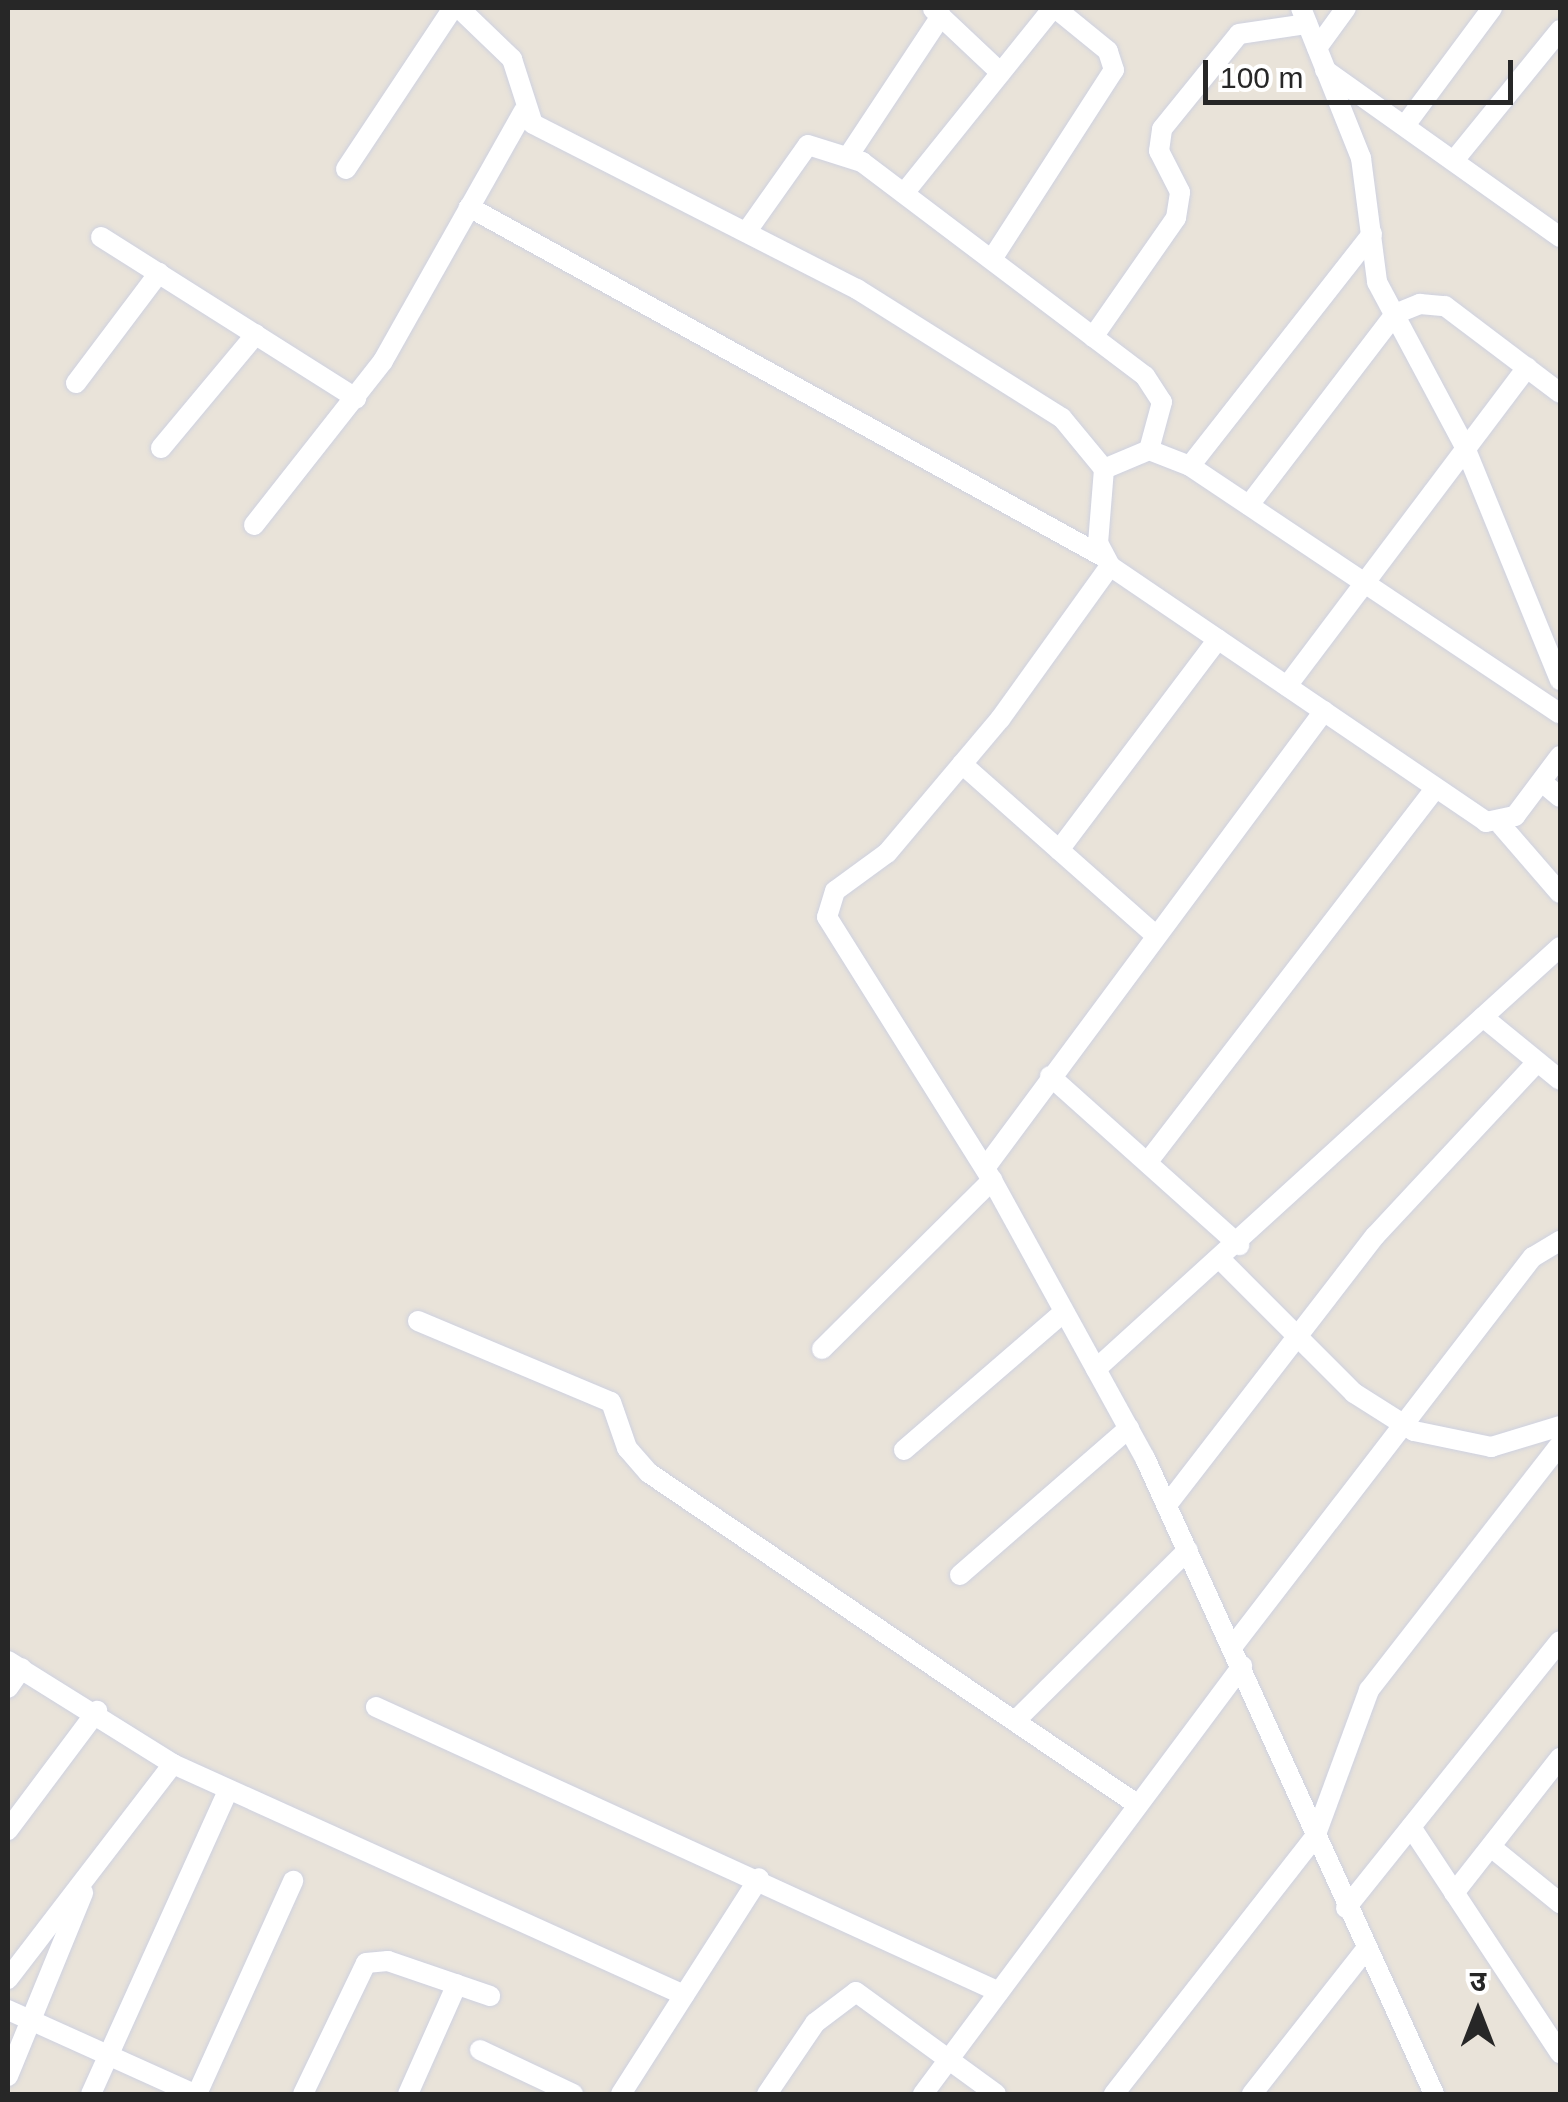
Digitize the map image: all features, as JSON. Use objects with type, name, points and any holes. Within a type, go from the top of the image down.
[{"type":"street","points":[[346,170],[456,8],[512,59],[524,110],[546,132],[747,231],[1062,418],[1104,469],[1106,561],[962,764],[887,852],[835,891],[827,917],[988,1174],[1128,1428],[1237,1656],[1346,1908],[1434,2094]]},
{"type":"street","points":[[1316,48],[1346,8]]},
{"type":"street","points":[[1406,124],[1492,8]]},
{"type":"street","points":[[905,192],[1001,73],[1065,11],[1114,58],[1111,80],[992,259]]},
{"type":"street","points":[[849,155],[936,12],[1001,73]]},
{"type":"street","points":[[1093,337],[1176,218],[1180,192],[1160,150],[1162,129],[1239,34],[1304,16],[1360,158],[1372,234],[1372,264],[1464,445],[1560,680]]},
{"type":"street","points":[[1456,158],[1560,30]]},
{"type":"street","points":[[1326,70],[1557,226]]},
{"type":"street","points":[[254,525],[356,398],[524,110]]},
{"type":"street","points":[[747,231],[799,152],[820,144],[849,155],[905,192],[1157,388],[1149,450]]},
{"type":"street","points":[[469,207],[1106,561],[1436,788],[1501,824],[1560,894]]},
{"type":"street","points":[[1190,466],[1372,234]]},
{"type":"street","points":[[101,238],[356,398]]},
{"type":"street","points":[[76,382],[159,274]]},
{"type":"street","points":[[1248,505],[1395,314],[1445,306],[1560,393]]},
{"type":"street","points":[[161,448],[256,334]]},
{"type":"street","points":[[1287,686],[1464,445],[1527,367]]},
{"type":"street","points":[[1104,469],[1149,450],[1190,466],[1560,714]]},
{"type":"street","points":[[1059,850],[1218,639]]},
{"type":"street","points":[[822,1349],[988,1174],[1050,1076],[1324,711]]},
{"type":"street","points":[[1501,824],[1542,782],[1560,756]]},
{"type":"street","points":[[962,764],[1154,935]]},
{"type":"street","points":[[1542,782],[1560,797]]},
{"type":"street","points":[[1150,1159],[1436,788]]},
{"type":"street","points":[[1096,1369],[1239,1246],[1483,1017],[1556,958]]},
{"type":"street","points":[[1483,1017],[1560,1080]]},
{"type":"street","points":[[1167,1506],[1376,1236],[1537,1062]]},
{"type":"street","points":[[1050,1076],[1150,1159],[1239,1246]]},
{"type":"street","points":[[922,2094],[1138,1805],[1237,1656],[1404,1424],[1533,1257],[1560,1241]]},
{"type":"street","points":[[1221,1260],[1354,1393],[1404,1424],[1440,1441],[1491,1446],[1560,1426]]},
{"type":"street","points":[[904,1450],[1064,1312]]},
{"type":"street","points":[[418,1321],[611,1402],[627,1448],[650,1473],[1138,1805]]},
{"type":"street","points":[[960,1575],[1128,1428]]},
{"type":"street","points":[[1114,2094],[1315,1836],[1370,1690],[1560,1445]]},
{"type":"street","points":[[1015,1721],[1188,1550]]},
{"type":"street","points":[[1346,1908],[1560,1641]]},
{"type":"street","points":[[8,1688],[15,1664],[97,1711],[173,1764],[684,1995]]},
{"type":"street","points":[[376,1707],[759,1878],[999,1992]]},
{"type":"street","points":[[8,1830],[97,1711]]},
{"type":"street","points":[[1454,1894],[1560,1758]]},
{"type":"street","points":[[8,1979],[173,1764]]},
{"type":"street","points":[[91,2094],[228,1791]]},
{"type":"street","points":[[1411,1827],[1560,2054]]},
{"type":"street","points":[[1490,1847],[1560,1903]]},
{"type":"street","points":[[8,2076],[93,1868]]},
{"type":"street","points":[[621,2094],[759,1878]]},
{"type":"street","points":[[8,2010],[195,2094],[292,1881]]},
{"type":"street","points":[[1252,2094],[1366,1949]]},
{"type":"street","points":[[303,2094],[366,1963],[388,1961],[490,1996]]},
{"type":"street","points":[[408,2094],[456,1984]]},
{"type":"street","points":[[767,2094],[845,1994],[869,1995],[996,2094]]},
{"type":"street","points":[[1538,2019],[1560,2038]]},
{"type":"street","points":[[480,2050],[573,2094]]}]
